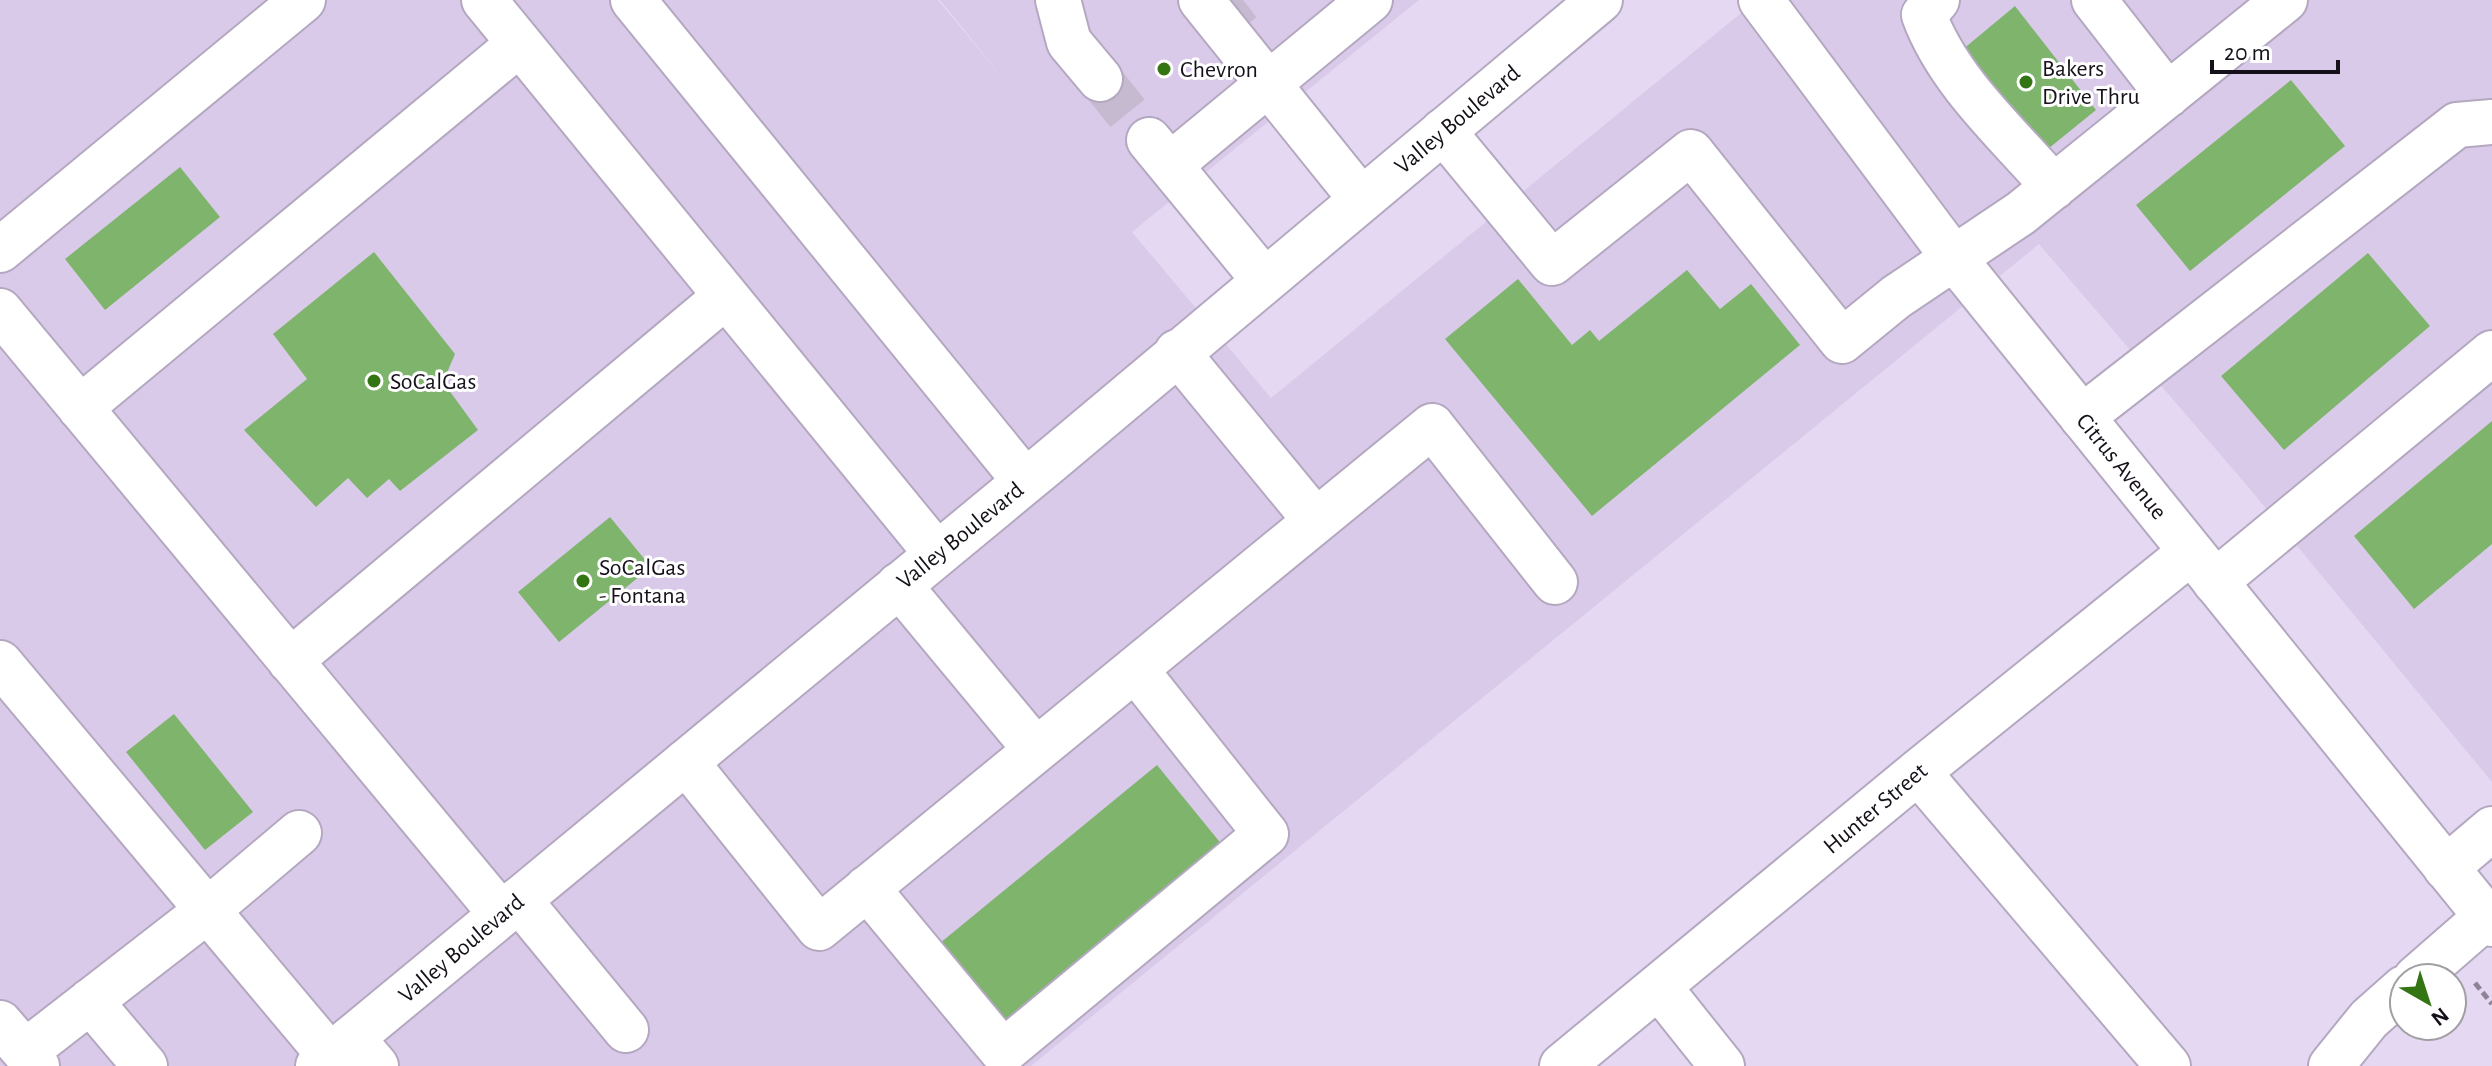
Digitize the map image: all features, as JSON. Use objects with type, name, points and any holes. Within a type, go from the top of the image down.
[{"type":"main road","points":[[0,250],[303,0]]},
{"type":"main road","points":[[484,0],[937,554]]},
{"type":"main road","points":[[633,0],[1025,481]]},
{"type":"main road","points":[[1058,0],[1069,42],[1100,79]]},
{"type":"main road","points":[[1264,280],[1159,152],[1268,82],[1370,0]]},
{"type":"main road","name":"Valley Boulevard","points":[[344,1056],[510,907],[1600,0]]},
{"type":"main road","name":"Citrus Avenue","points":[[1761,0],[1953,257],[2489,920]]},
{"type":"main road","points":[[1937,0],[1924,15],[1934,41],[1975,97],[2054,187]]},
{"type":"main road","points":[[2094,0],[2168,95]]},
{"type":"main road","points":[[1443,131],[1552,263],[1691,152],[1842,341],[1896,297],[2021,213],[2285,0]]},
{"type":"main road","points":[[1216,10],[1268,82],[1361,199]]},
{"type":"main road","points":[[80,408],[519,44]]},
{"type":"main road","points":[[2082,417],[2457,125],[2492,122]]},
{"type":"main road","points":[[290,661],[726,296]]},
{"type":"main road","points":[[0,311],[290,661],[510,907],[626,1030]]},
{"type":"main road","points":[[1177,352],[1316,521]]},
{"type":"main road","name":"Hunter Street","points":[[1562,1066],[1918,772],[2203,567],[2492,353]]},
{"type":"main road","points":[[686,762],[819,928],[1432,426],[1555,582]]},
{"type":"main road","points":[[899,585],[1036,750]]},
{"type":"main road","points":[[0,663],[208,910],[344,1056]]},
{"type":"main road","points":[[867,888],[1003,1052],[1266,834],[1135,669]]},
{"type":"main road","points":[[1918,772],[2168,1066]]},
{"type":"main road","points":[[2446,868],[2492,829]]},
{"type":"main road","points":[[21,1047],[90,1001],[208,910],[299,833]]},
{"type":"main road","points":[[2436,962],[2489,920]]},
{"type":"main road","points":[[1659,987],[1722,1066]]},
{"type":"main road","points":[[90,1001],[145,1066]]},
{"type":"main road","points":[[2331,1066],[2369,1019],[2388,1002]]},
{"type":"shaded area","points":[[0,0],[938,0],[1006,82],[940,0],[1419,0],[1132,232],[1271,398],[1757,0],[2492,0],[2492,782],[2250,489],[2039,244],[1031,1066],[0,1066]]},
{"type":"building","name":"Bakers Drive Thru","points":[[2015,6],[2096,110],[2038,157],[1956,55]]},
{"type":"building","points":[[2291,80],[2345,146],[2190,271],[2136,205]]},
{"type":"building","points":[[180,167],[220,217],[105,310],[65,259]]},
{"type":"building","name":"SoCalGas","points":[[374,252],[455,354],[443,382],[478,430],[400,491],[389,479],[367,498],[348,478],[316,507],[244,430],[307,379],[273,334]]},
{"type":"building","points":[[2368,253],[2430,326],[2284,450],[2221,376]]},
{"type":"building","points":[[1687,270],[1720,309],[1751,284],[1800,345],[1592,516],[1445,339],[1518,279],[1572,345],[1590,330],[1599,341]]},
{"type":"building","points":[[2492,421],[2492,544],[2414,609],[2354,536]]},
{"type":"building","points":[[610,517],[651,567],[559,642],[518,592]]},
{"type":"building","points":[[174,714],[253,812],[205,850],[126,752]]},
{"type":"building","points":[[1157,765],[1223,846],[1000,1028],[934,948]]},
{"type":"tunnel","points":[[1229,11],[1243,0]]},
{"type":"tunnel","points":[[1100,79],[1149,140]]},
{"type":"place","name":"Chevron","points":[[1164,69]]},
{"type":"place","name":"Bakers Drive Thru","points":[[2026,82]]},
{"type":"place","name":"SoCalGas","points":[[374,381]]},
{"type":"place","name":"SoCalGas - Fontana","points":[[583,581]]}]
